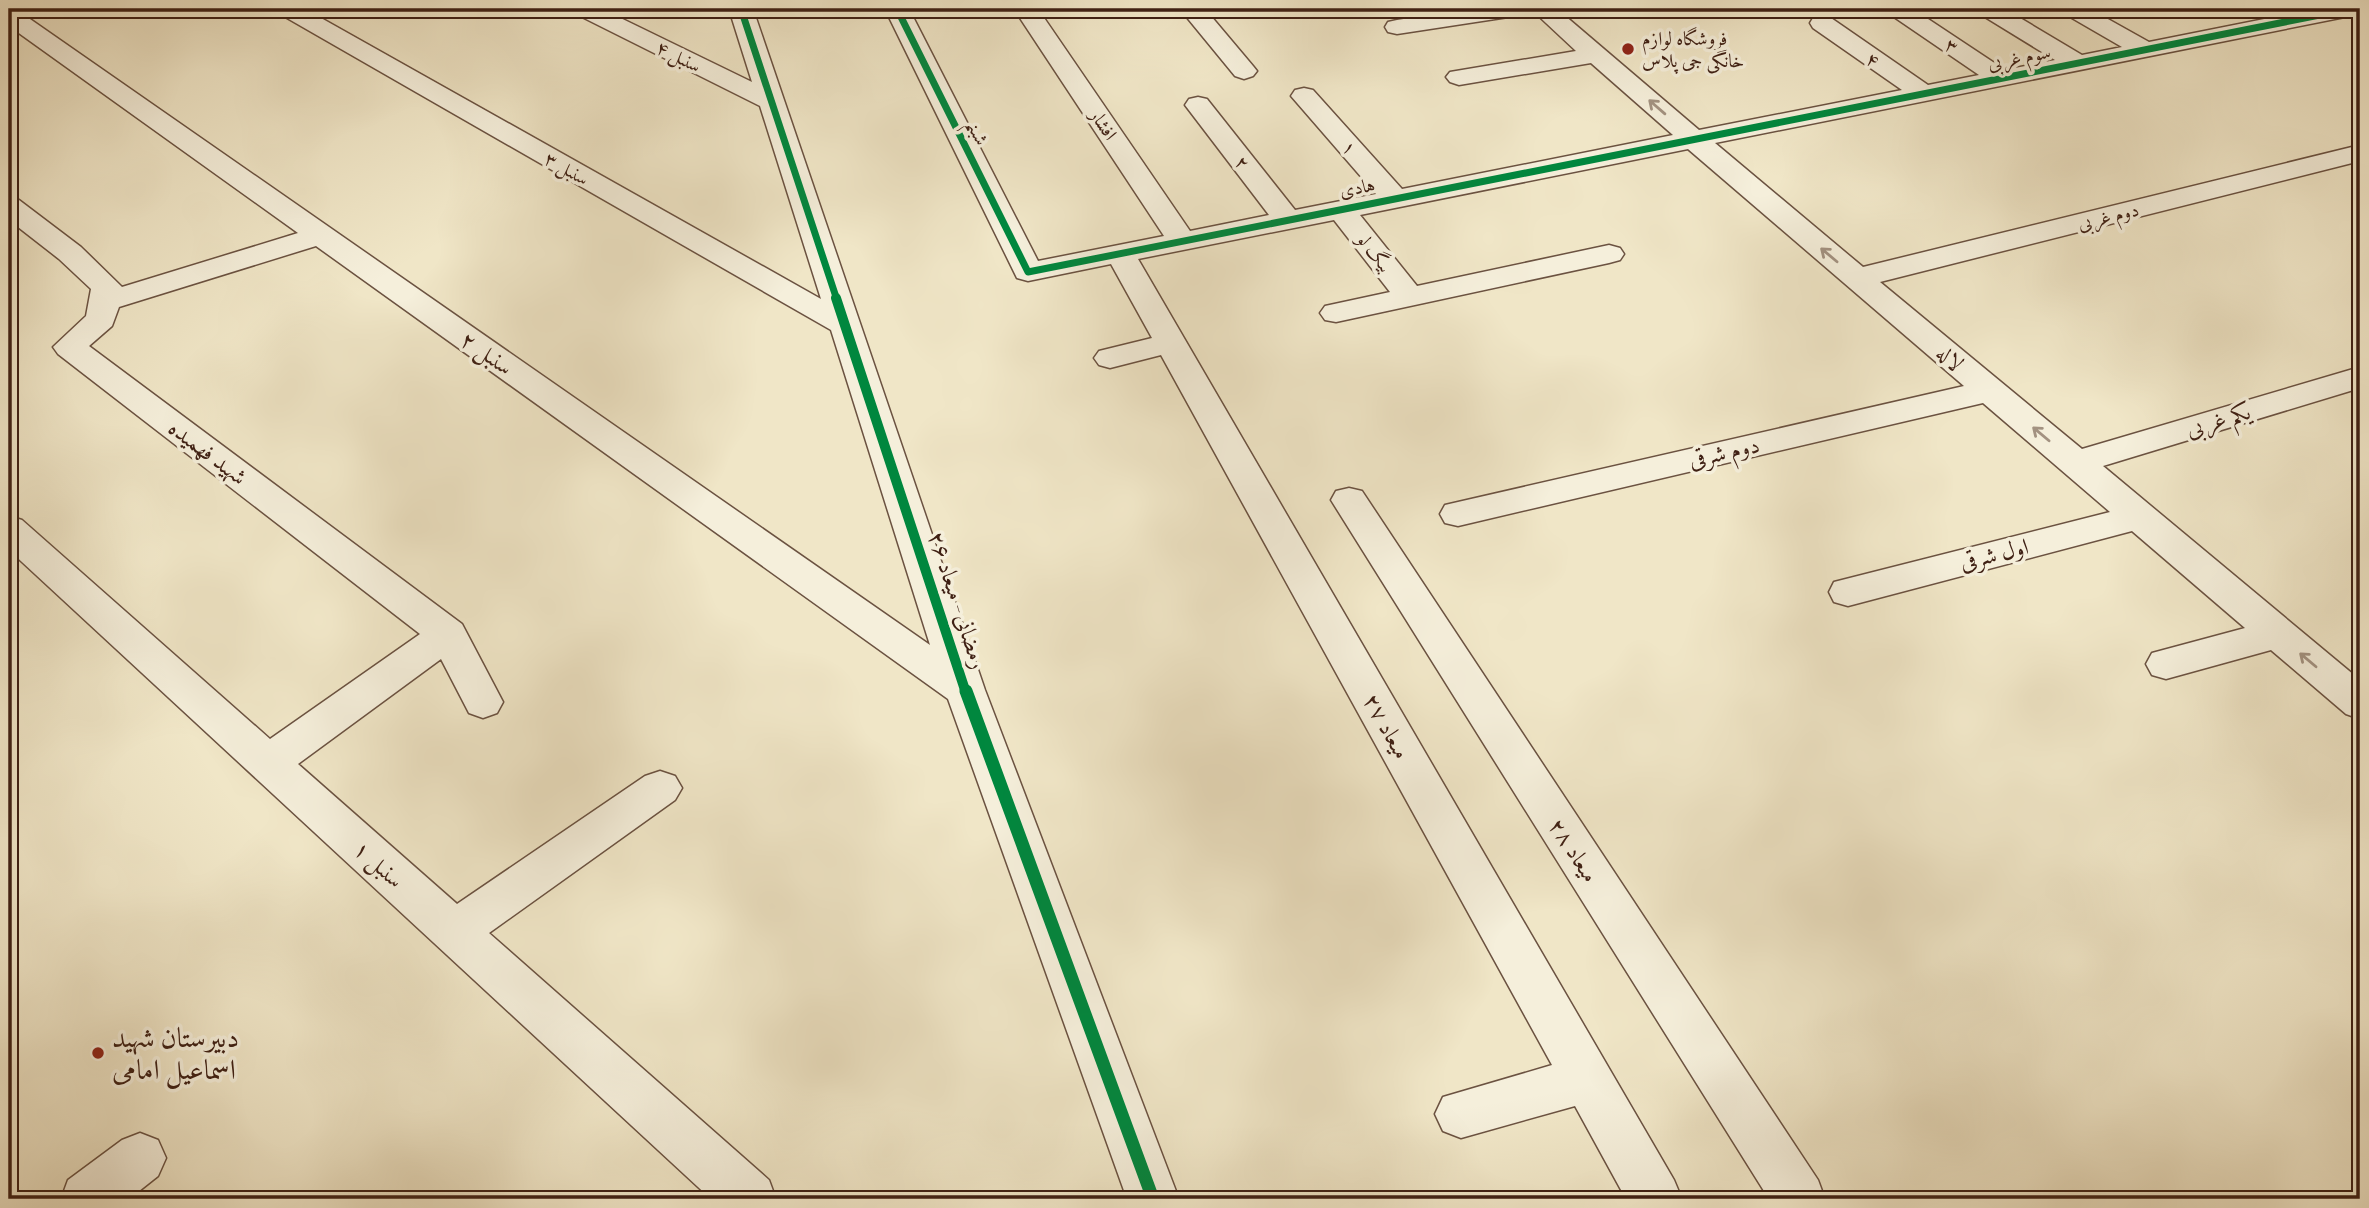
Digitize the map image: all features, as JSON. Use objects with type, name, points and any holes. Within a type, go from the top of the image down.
[{"type":"street","name":"سنبل ۳","points":[[289,9],[846,326]]},
{"type":"street","name":"سنبل ۴","points":[[584,9],[774,103]]},
{"type":"street","name":"رمضانی - میعاد ۲۶","points":[[741,9],[965,690],[1153,1199]]},
{"type":"street","name":"شبنم","points":[[897,9],[1028,272]]},
{"type":"street","name":"افشار","points":[[1027,9],[1181,240]]},
{"type":"street","points":[[1192,9],[1244,71]]},
{"type":"street","points":[[1397,27],[1515,9]]},
{"type":"street","name":"لاله","points":[[1543,9],[2360,704]]},
{"type":"street","points":[[1988,9],[2078,63]]},
{"type":"street","points":[[2073,9],[2146,50]]},
{"type":"street","name":"سوم غربی","points":[[1695,140],[2350,9]]},
{"type":"street","name":"۳","points":[[1902,12],[2002,79]]},
{"type":"street","name":"سنبل ۲","points":[[9,15],[965,690]]},
{"type":"street","name":"۴","points":[[1822,23],[1924,94]]},
{"type":"street","points":[[1459,77],[1596,55]]},
{"type":"street","name":"۱","points":[[1304,96],[1395,198]]},
{"type":"street","name":"۲","points":[[1198,105],[1287,219]]},
{"type":"street","name":"هادی","points":[[1028,272],[1695,140]]},
{"type":"street","name":"دوم غربی","points":[[1857,278],[2360,153]]},
{"type":"street","points":[[9,206],[70,253],[107,287],[104,302],[319,236]]},
{"type":"street","name":"بیگ لو","points":[[1340,209],[1409,296]]},
{"type":"street","name":"میعاد ۲۷","points":[[1119,252],[1655,1199]]},
{"type":"street","points":[[1336,313],[1609,254]]},
{"type":"street","name":"شهید فهمیده","points":[[104,302],[101,319],[69,347],[448,634],[483,702]]},
{"type":"street","points":[[1110,358],[1171,343]]},
{"type":"street","name":"یکم غربی","points":[[2075,463],[2360,377]]},
{"type":"street","name":"دوم شرقی","points":[[1458,514],[1990,391]]},
{"type":"street","name":"میعاد ۲۸","points":[[1349,500],[1799,1199]]},
{"type":"street","name":"اول شرقی","points":[[1848,592],[2139,517]]},
{"type":"street","name":"سنبل ۱","points":[[9,529],[750,1199]]},
{"type":"street","points":[[268,763],[448,634]]},
{"type":"street","points":[[2166,664],[2277,634]]},
{"type":"street","points":[[454,932],[660,788]]},
{"type":"street","points":[[1461,1114],[1586,1079]]},
{"type":"street","points":[[87,1199],[140,1158]]},
{"type":"cycle path","points":[[741,9],[965,690],[1153,1199]]},
{"type":"cycle path","points":[[897,9],[1028,272],[2350,9]]},
{"type":"place","name":"فروشگاه لوازم خانگی جی پلاس","points":[[1628,49]]},
{"type":"place","name":"دبیرستان شهید اسماعیل امامی","points":[[98,1053]]}]
